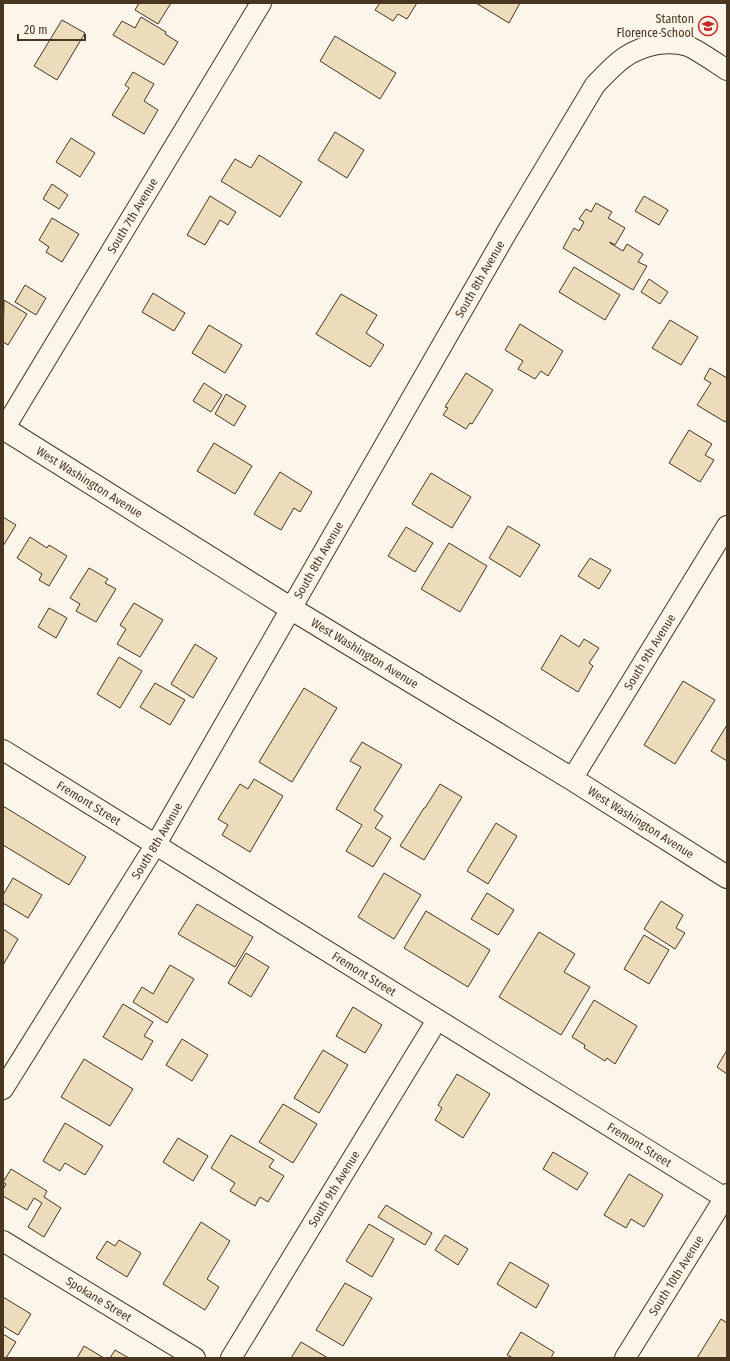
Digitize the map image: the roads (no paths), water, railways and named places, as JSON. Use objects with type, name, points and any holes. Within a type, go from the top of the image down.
[{"type":"main road","name":"West Washington Avenue","points":[[4,429],[290,608],[572,779],[727,877]]},
{"type":"street","name":"South 7th Avenue","points":[[4,429],[261,3]]},
{"type":"street","name":"South 8th Avenue","points":[[3,1089],[156,844],[503,238],[595,85],[614,65],[633,51],[648,46],[667,43],[688,46],[727,70]]},
{"type":"street","name":"South 9th Avenue","points":[[572,779],[727,526]]},
{"type":"street","name":"Fremont Street","points":[[3,750],[437,1020],[726,1196]]},
{"type":"street","name":"South 9th Avenue","points":[[231,1358],[437,1020]]},
{"type":"street","name":"South 10th Avenue","points":[[625,1358],[726,1196]]},
{"type":"street","name":"Spokane Street","points":[[3,1240],[195,1358]]},
{"type":"place","name":"Stanton Florence School","points":[[708,26]]}]
